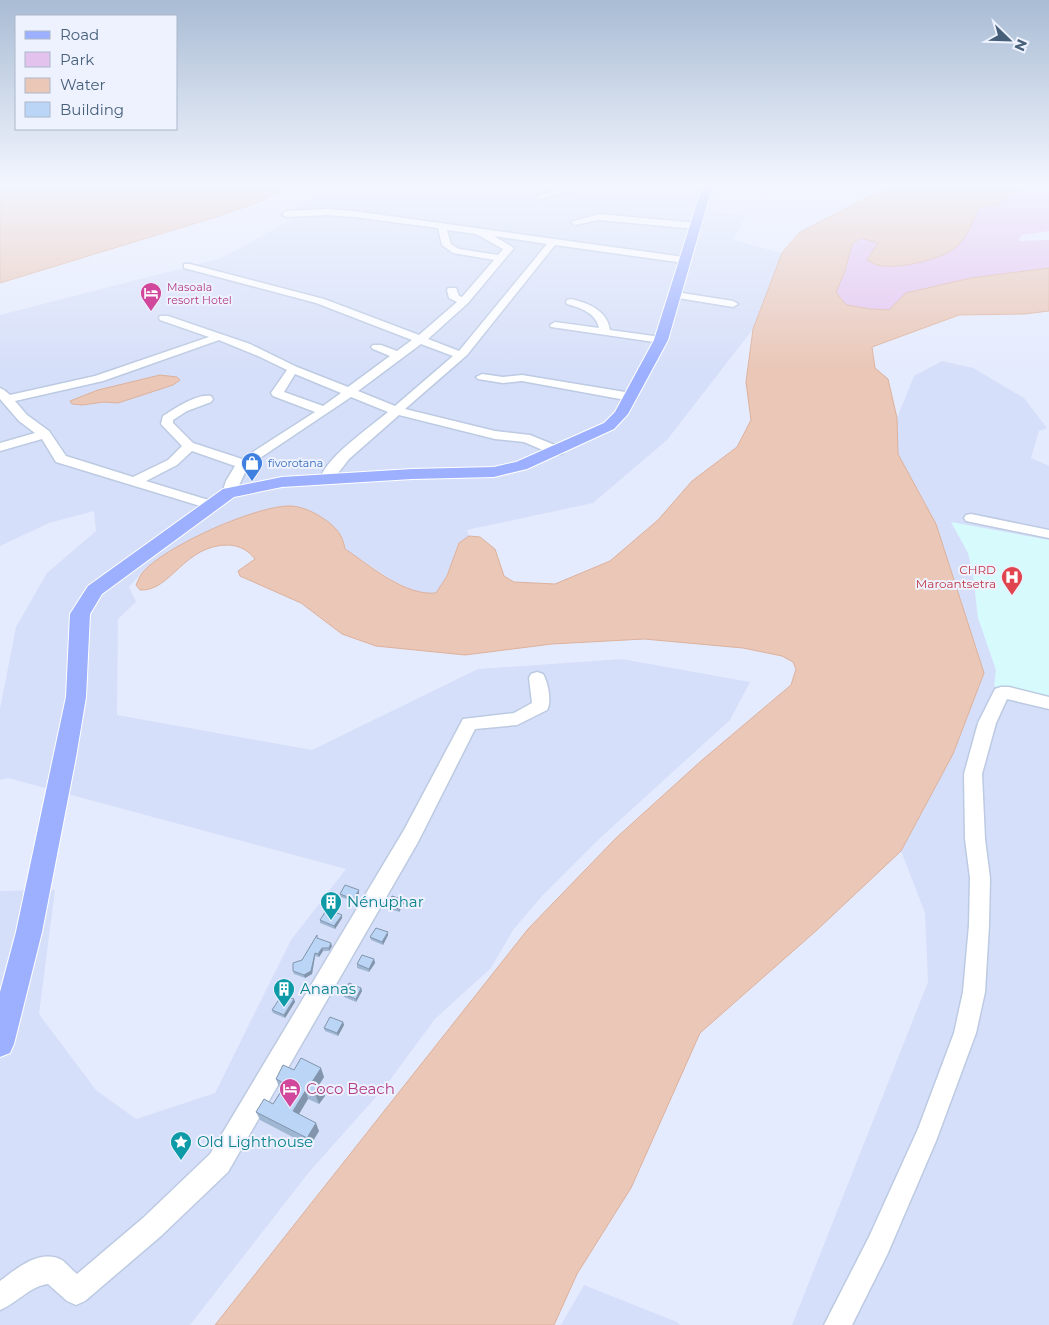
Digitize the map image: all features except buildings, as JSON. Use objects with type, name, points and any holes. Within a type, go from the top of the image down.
[{"type":"main road","points":[[0,1044],[28,932],[61,782],[76,697],[80,614],[95,590],[229,493],[282,482],[327,478],[494,472],[521,466],[609,426],[621,414],[661,340],[689,246]]},
{"type":"street","points":[[448,246],[456,251],[499,258]]},
{"type":"street","points":[[229,493],[233,480],[243,464],[324,411],[422,340],[464,301],[509,248],[505,246]]},
{"type":"street","points":[[327,478],[344,456],[460,355],[550,246]]},
{"type":"street","points":[[574,246],[684,260]]},
{"type":"street","points":[[187,266],[320,301],[460,355]]},
{"type":"street","points":[[452,290],[454,298],[464,301]]},
{"type":"street","points":[[676,295],[733,304]]},
{"type":"street","points":[[571,302],[598,313],[605,324],[605,331]]},
{"type":"street","points":[[164,318],[218,337],[397,411],[495,435],[526,438],[557,451]]},
{"type":"street","points":[[555,325],[661,340]]},
{"type":"street","points":[[4,396],[27,394],[82,383],[132,368],[218,337]]},
{"type":"street","points":[[377,347],[399,356]]},
{"type":"street","points":[[293,369],[277,393],[324,411]]},
{"type":"street","points":[[482,376],[503,380],[522,378],[552,382],[631,397]]},
{"type":"street","points":[[4,396],[23,418],[46,434],[60,459],[210,505]]},
{"type":"street","points":[[207,399],[184,408],[167,419],[168,424],[189,446],[243,464]]},
{"type":"street","points":[[0,447],[46,434]]},
{"type":"street","points":[[135,481],[163,468],[186,451],[189,446]]},
{"type":"street","points":[[971,518],[1049,534]]},
{"type":"street","points":[[0,1297],[34,1272],[53,1270],[76,1292],[159,1221],[219,1162],[407,843],[469,723],[516,719],[541,706],[537,678]]},
{"type":"street","points":[[838,1325],[878,1246],[928,1134],[954,1068],[970,1011],[977,966],[980,910],[980,878],[975,839],[973,774],[987,723],[1001,693],[1009,693],[1049,703]]},
{"type":"shaded area","points":[[244,246],[755,246],[782,253],[753,329],[667,440],[593,503],[467,530],[469,536],[459,543],[447,576],[436,593],[422,594],[395,582],[345,549],[344,540],[229,521],[143,571],[129,587],[136,602],[118,619],[117,715],[312,750],[478,669],[622,659],[750,682],[730,720],[598,840],[542,896],[513,930],[491,968],[435,1019],[384,1088],[310,1171],[190,1325],[0,1325],[0,891],[55,890],[39,1014],[96,1090],[136,1119],[215,1093],[291,940],[346,869],[8,778],[0,780],[0,709],[16,627],[47,573],[96,531],[94,511],[49,523],[0,546],[0,315],[222,258]]},
{"type":"shaded area","points":[[942,361],[973,368],[1024,398],[1047,428],[1039,431],[1031,458],[1049,466],[1049,1325],[792,1325],[928,982],[925,913],[901,851],[953,754],[984,673],[936,524],[898,454],[897,418],[914,376]]},
{"type":"shaded area","name":"CHRD Maroantsetra","points":[[951,522],[1049,540],[1049,699],[994,686],[996,670],[978,618],[973,575],[968,553]]},
{"type":"shaded area","points":[[584,1285],[677,1322],[680,1325],[561,1325]]},
{"type":"green space","points":[[852,246],[889,246],[932,258],[957,246],[1049,246],[1049,268],[971,278],[906,293],[889,310],[846,305],[836,292],[845,271]]},
{"type":"water","points":[[0,246],[122,246],[0,283]]},
{"type":"water","points":[[788,246],[852,246],[845,271],[836,292],[846,305],[870,309],[889,310],[906,293],[971,278],[1049,268],[1049,311],[1024,314],[959,315],[872,347],[875,368],[888,379],[897,418],[898,454],[936,524],[984,673],[953,754],[901,851],[817,930],[700,1033],[631,1188],[577,1274],[554,1325],[215,1325],[528,929],[616,838],[701,761],[791,685],[796,669],[793,662],[782,656],[743,648],[644,639],[552,644],[465,655],[376,646],[342,634],[301,603],[240,576],[238,571],[255,559],[240,547],[229,545],[214,547],[200,552],[189,559],[161,584],[151,589],[140,590],[136,585],[141,575],[154,562],[171,550],[213,528],[258,512],[277,507],[292,506],[309,511],[328,522],[341,535],[345,549],[377,571],[400,585],[424,593],[436,593],[447,576],[459,543],[469,536],[480,537],[495,549],[504,576],[514,582],[555,584],[610,561],[658,520],[692,481],[737,447],[751,420],[746,382],[753,329],[782,253]]},
{"type":"water","points":[[876,246],[957,246],[940,256],[906,265],[877,265],[867,260]]},
{"type":"water","points":[[160,375],[177,377],[180,380],[173,385],[118,403],[104,402],[82,405],[72,404],[70,401],[98,390]]},
{"type":"place","name":"Masoala resort Hotel","points":[[151,312]]},
{"type":"place","name":"fivorotana","points":[[252,482]]},
{"type":"place","name":"CHRD Maroantsetra","points":[[1012,596]]},
{"type":"place","name":"Nénuphar","points":[[331,921]]},
{"type":"place","name":"Ananas","points":[[284,1008]]},
{"type":"place","name":"Coco Beach","points":[[290,1108]]},
{"type":"place","name":"Old Lighthouse","points":[[181,1161]]}]
